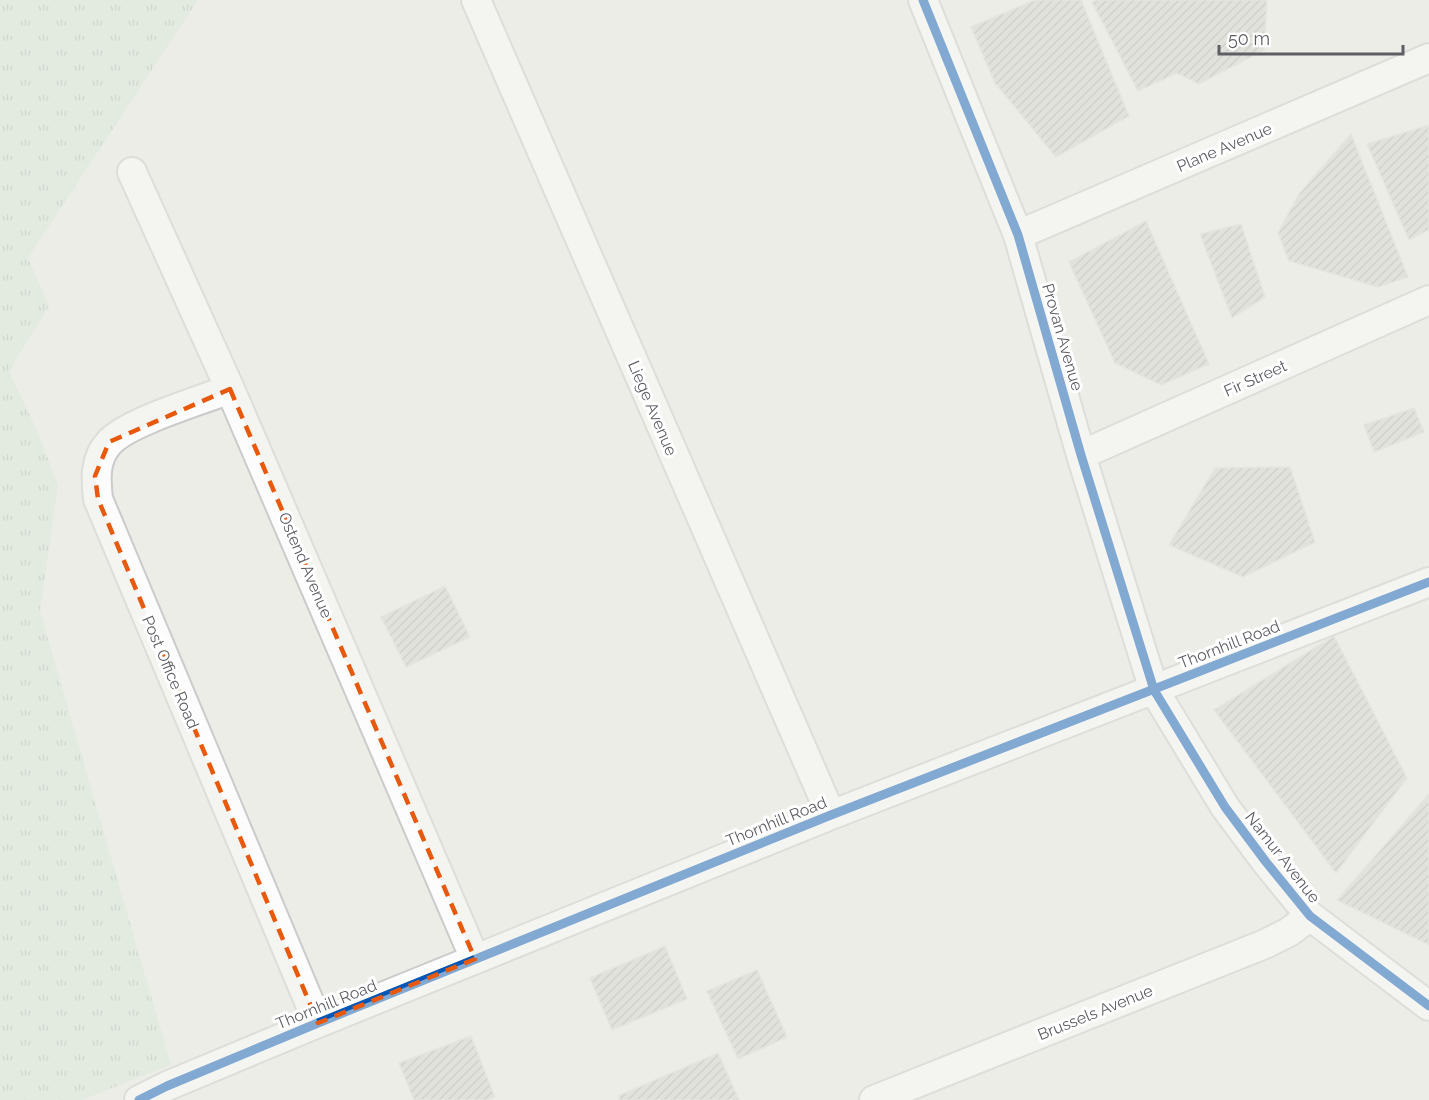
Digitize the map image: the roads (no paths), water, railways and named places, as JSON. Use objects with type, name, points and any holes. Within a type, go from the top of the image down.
[{"type":"street","name":"Liege Avenue","points":[[476,0],[831,815]]},
{"type":"street","name":"Provan Avenue","points":[[923,0],[1018,235],[1081,455],[1154,690]]},
{"type":"street","name":"Plane Avenue","points":[[1018,235],[1429,58]]},
{"type":"street","name":"Ostend Avenue","points":[[132,172],[230,389],[475,959]]},
{"type":"street","name":"Fir Street","points":[[1081,455],[1429,300]]},
{"type":"street","name":"Post Office Road","points":[[230,389],[133,427],[109,442],[100,455],[95,476],[98,499],[318,1023]]},
{"type":"street","name":"Thornhill Road","points":[[139,1100],[318,1023],[831,815],[1429,582]]},
{"type":"street","name":"Namur Avenue","points":[[1154,690],[1225,807],[1310,916],[1429,1006]]},
{"type":"street","name":"Brussels Avenue","points":[[874,1100],[1265,944],[1289,932],[1310,916]]}]
